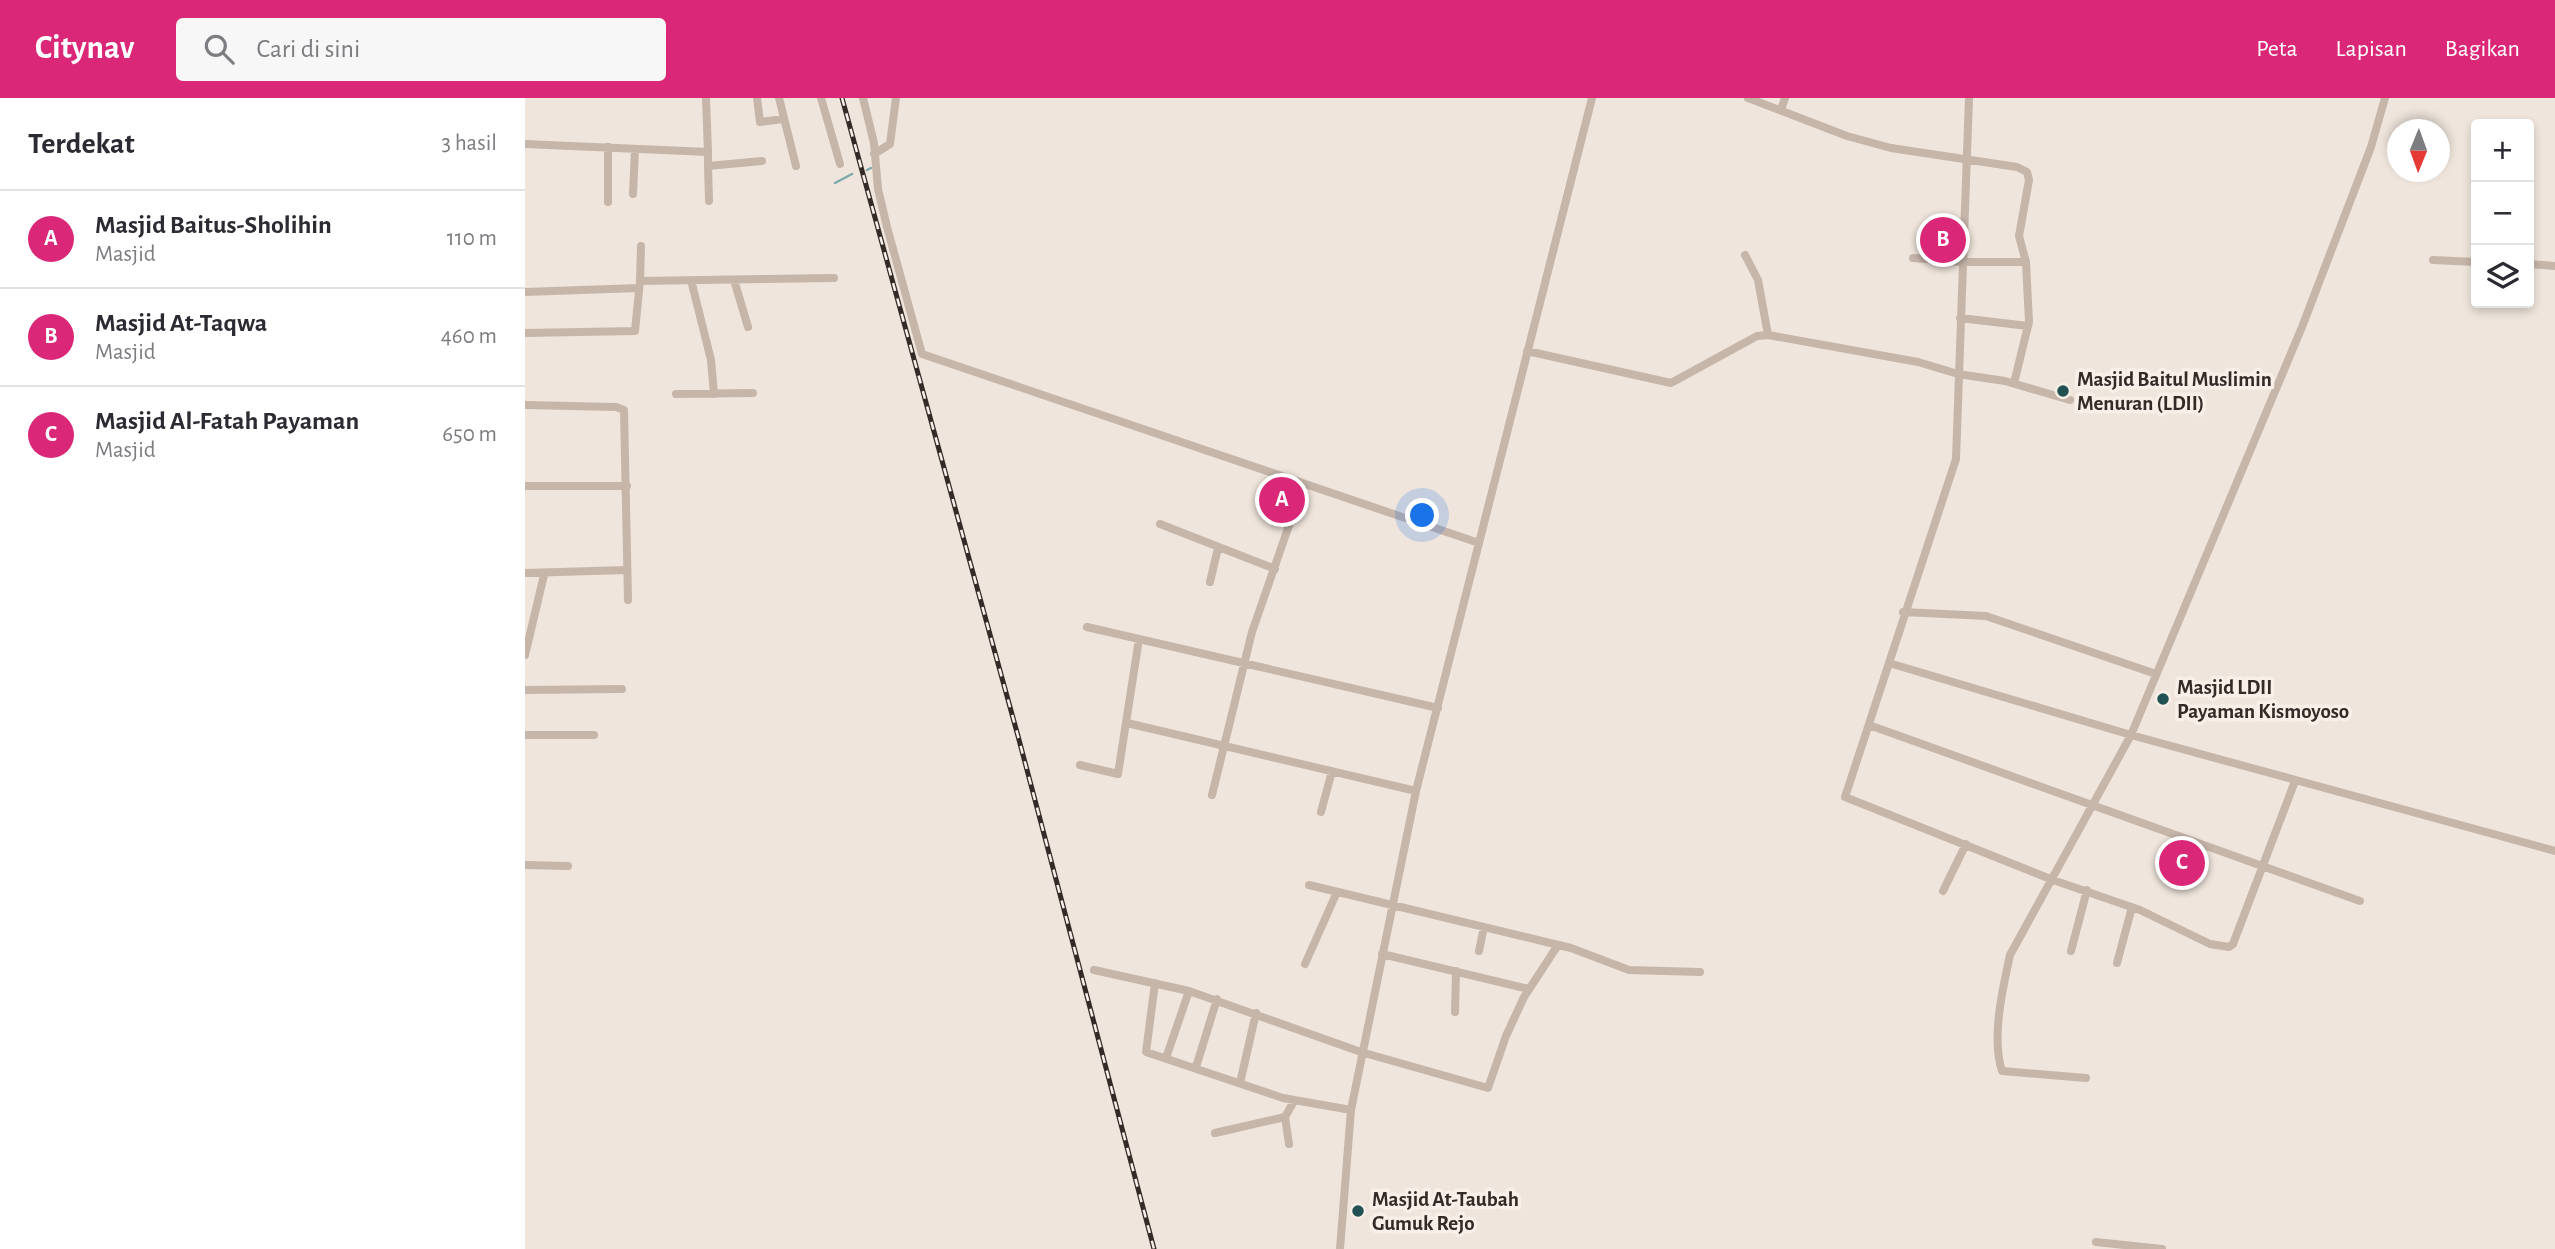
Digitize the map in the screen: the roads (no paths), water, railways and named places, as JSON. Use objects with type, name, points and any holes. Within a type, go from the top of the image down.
[{"type":"street","points":[[706,98],[709,201]]},
{"type":"street","points":[[757,98],[760,122],[784,119]]},
{"type":"street","points":[[779,98],[796,166]]},
{"type":"street","points":[[821,98],[840,164]]},
{"type":"street","points":[[863,98],[874,143],[873,153],[884,214],[919,352],[1479,543]]},
{"type":"street","points":[[873,153],[890,144],[896,98]]},
{"type":"street","points":[[1340,1249],[1351,1110],[1416,791],[1592,98]]},
{"type":"street","points":[[1748,98],[1870,143],[1966,161],[2017,167],[2027,172],[2029,180],[2019,236],[2027,262],[2028,326],[2014,383]]},
{"type":"street","points":[[1781,110],[1785,98]]},
{"type":"street","points":[[1969,98],[1956,459],[1903,612],[1845,797],[2053,880],[2132,907],[2210,944],[2229,947],[2233,944],[2294,781]]},
{"type":"street","points":[[2087,1078],[2002,1071],[2003,979],[2021,929],[2053,880],[2131,736],[2302,327],[2371,147],[2385,98]]},
{"type":"street","points":[[525,144],[708,152]]},
{"type":"street","points":[[608,147],[608,202]]},
{"type":"street","points":[[633,194],[635,149]]},
{"type":"street","points":[[708,166],[762,161]]},
{"type":"street","points":[[525,333],[635,331],[641,246]]},
{"type":"street","points":[[1745,255],[1758,280],[1768,335]]},
{"type":"street","points":[[1913,258],[1961,262],[2027,262]]},
{"type":"street","points":[[2433,260],[2471,262]]},
{"type":"street","points":[[2534,264],[2555,266]]},
{"type":"street","points":[[525,292],[691,280],[834,278]]},
{"type":"street","points":[[734,279],[748,327]]},
{"type":"street","points":[[691,280],[711,360],[714,394]]},
{"type":"street","points":[[1960,318],[2028,326]]},
{"type":"street","points":[[1527,351],[1666,383],[1676,382],[1758,336],[1768,335],[1880,354],[1958,374],[2014,383],[2070,400]]},
{"type":"street","points":[[676,394],[753,393]]},
{"type":"street","points":[[525,405],[621,407],[624,413],[627,486],[628,600]]},
{"type":"street","points":[[1212,795],[1247,662],[1252,632],[1303,485]]},
{"type":"street","points":[[525,486],[627,486]]},
{"type":"street","points":[[1160,524],[1275,569]]},
{"type":"street","points":[[1210,582],[1218,548]]},
{"type":"street","points":[[525,573],[544,575],[627,570]]},
{"type":"street","points":[[525,655],[544,575]]},
{"type":"street","points":[[1903,612],[1986,616],[2157,674]]},
{"type":"street","points":[[1087,627],[1438,708]]},
{"type":"street","points":[[1080,765],[1118,774],[1139,639]]},
{"type":"street","points":[[1889,663],[2131,736],[2555,851]]},
{"type":"street","points":[[525,690],[622,689]]},
{"type":"street","points":[[1127,723],[1416,791]]},
{"type":"street","points":[[1869,725],[2095,805],[2261,868],[2360,901]]},
{"type":"street","points":[[525,735],[594,735]]},
{"type":"street","points":[[1321,811],[1332,771]]},
{"type":"street","points":[[1943,891],[1966,844]]},
{"type":"street","points":[[525,865],[568,866]]},
{"type":"street","points":[[1309,885],[1558,945],[1629,970],[1700,972]]},
{"type":"street","points":[[2071,951],[2087,890]]},
{"type":"street","points":[[1305,964],[1336,892]]},
{"type":"street","points":[[2117,963],[2132,907]]},
{"type":"street","points":[[1479,951],[1485,927]]},
{"type":"street","points":[[1094,970],[1217,999],[1361,1052],[1489,1088],[1506,1037],[1529,989],[1558,945]]},
{"type":"street","points":[[1382,954],[1529,989]]},
{"type":"street","points":[[1455,1012],[1456,971]]},
{"type":"street","points":[[1155,983],[1145,1051],[1294,1101],[1351,1110]]},
{"type":"street","points":[[1166,1058],[1189,991]]},
{"type":"street","points":[[1196,1067],[1217,999]]},
{"type":"street","points":[[1240,1083],[1256,1013]]},
{"type":"street","points":[[1289,1144],[1285,1117],[1294,1101]]},
{"type":"street","points":[[1215,1133],[1285,1117]]},
{"type":"street","points":[[2096,1242],[2162,1249]]},
{"type":"waterway","points":[[867,170],[871,168]]},
{"type":"waterway","points":[[835,183],[852,174]]},
{"type":"railway","points":[[842,98],[1018,736],[1154,1249]]},
{"type":"place","name":"Masjid At-Taqwa","points":[[1943,240]]},
{"type":"place","name":"Masjid Baitul Muslimin Menuran (LDII)","points":[[2063,391]]},
{"type":"place","name":"Masjid Baitus-Sholihin","points":[[1282,500]]},
{"type":"place","name":"Masjid LDII Payaman Kismoyoso","points":[[2163,699]]},
{"type":"place","name":"Masjid Al-Fatah Payaman","points":[[2182,863]]},
{"type":"place","name":"Masjid At-Taubah Gumuk Rejo","points":[[1358,1211]]}]
